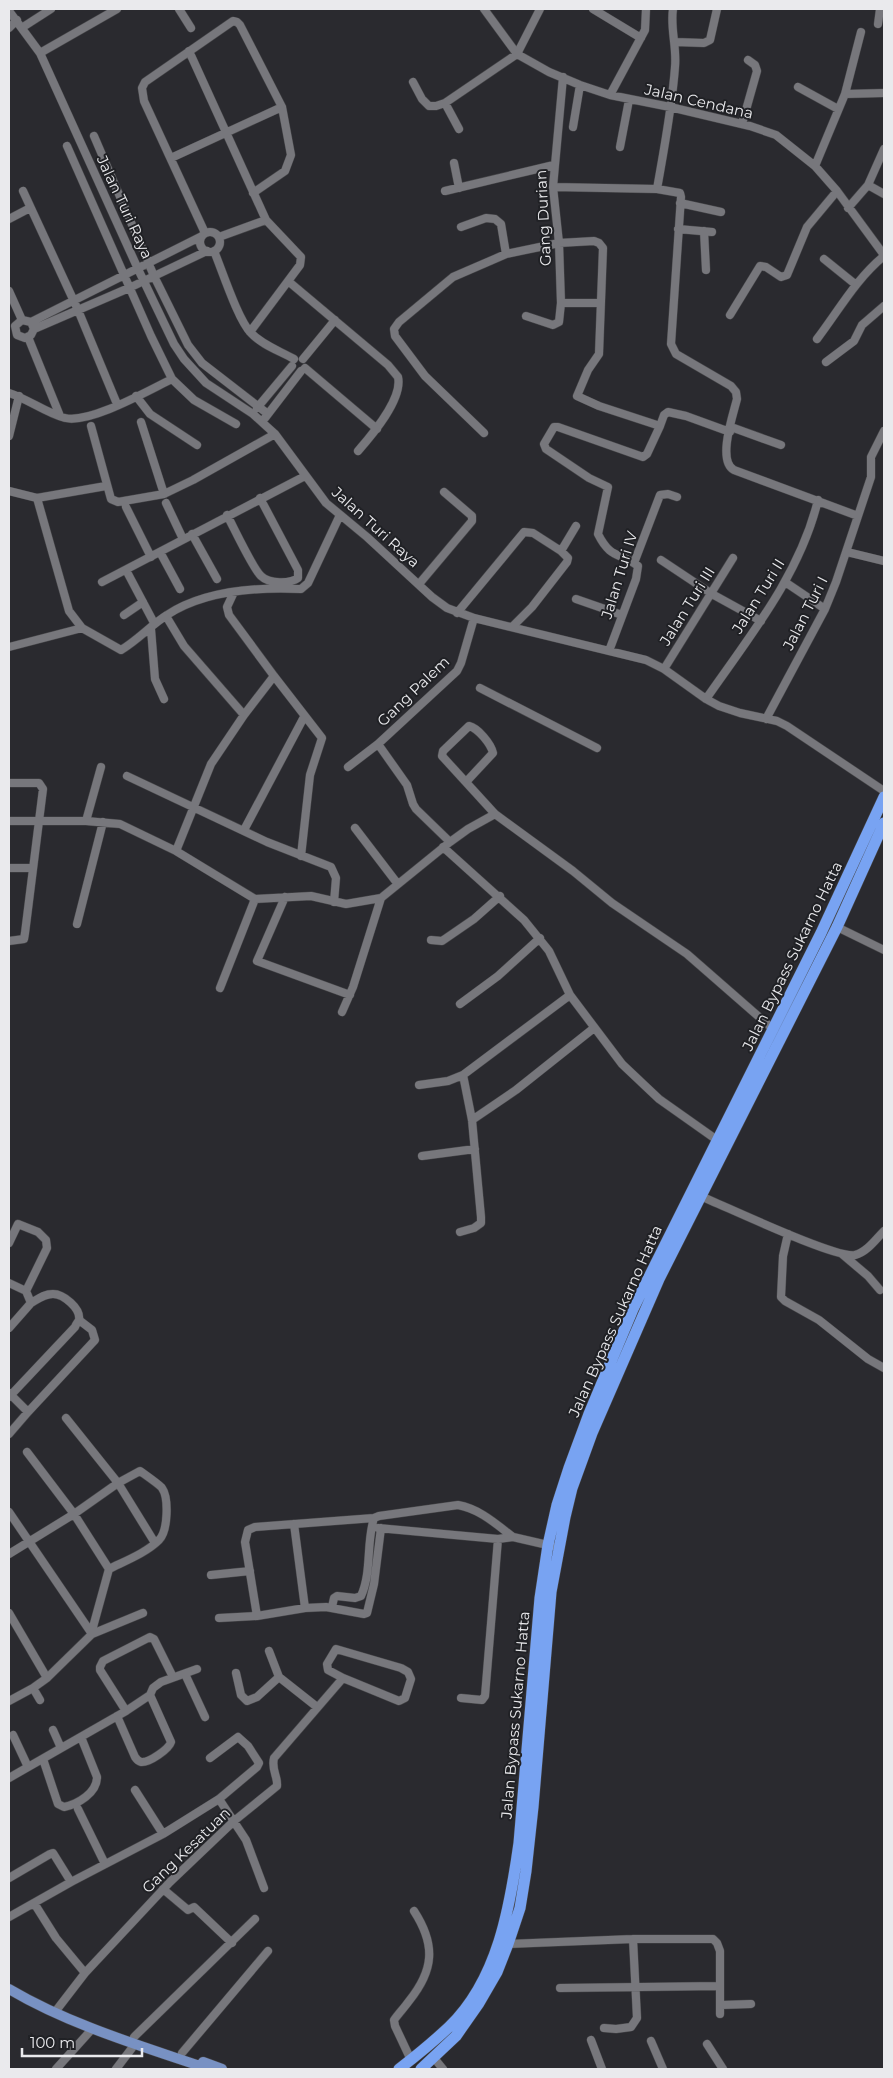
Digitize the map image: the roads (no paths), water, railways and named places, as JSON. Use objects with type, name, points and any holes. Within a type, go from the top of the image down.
[{"type":"highway","name":"Jalan Bypass Sukarno Hatta","points":[[553,1546],[562,1489],[605,1374],[641,1292],[774,1030],[884,797]]},
{"type":"highway","name":"Jalan Bypass Sukarno Hatta","points":[[421,2069],[456,2036],[474,2011],[497,1972],[520,1908],[526,1871],[528,1801],[540,1598],[553,1546],[592,1433],[658,1279],[837,928],[884,823]]},
{"type":"highway","name":"Jalan Bypass Sukarno Hatta","points":[[398,2069],[450,2027],[463,2011],[483,1978],[496,1951],[503,1929],[528,1801]]},
{"type":"main road","points":[[9,1988],[30,2001],[93,2028],[209,2069]]},
{"type":"main road","points":[[133,2042],[182,2053],[222,2069]]},
{"type":"main road","points":[[133,2042],[194,2069]]},
{"type":"street","points":[[23,27],[51,9]]},
{"type":"street","points":[[40,53],[117,9]]},
{"type":"street","points":[[179,9],[191,28]]},
{"type":"street","name":"Jalan Cendana","points":[[484,9],[517,54],[580,85],[629,100],[670,107],[742,124],[776,135],[815,166],[884,255]]},
{"type":"street","points":[[413,82],[422,99],[429,106],[445,103],[517,54],[540,9]]},
{"type":"street","points":[[593,9],[641,38]]},
{"type":"street","points":[[610,95],[641,38],[646,26],[646,9]]},
{"type":"street","points":[[657,189],[675,69],[673,9]]},
{"type":"street","points":[[675,42],[704,43],[710,40],[717,9]]},
{"type":"street","points":[[878,24],[880,9]]},
{"type":"street","name":"Jalan Turi Raya","points":[[9,11],[23,27],[40,53],[174,344],[195,373],[253,414],[275,434],[326,503],[367,537],[432,597],[457,613],[646,660],[664,669],[706,699],[728,710],[787,726],[884,791]]},
{"type":"street","points":[[9,28],[17,20]]},
{"type":"street","points":[[253,193],[282,173],[290,162],[291,155],[282,107],[237,22],[231,22],[145,82],[142,88],[144,100],[171,158],[203,235],[200,243],[211,251],[250,332],[293,362],[295,370],[303,370],[377,429]]},
{"type":"street","points":[[815,166],[845,94],[861,32]]},
{"type":"street","points":[[189,50],[266,220],[300,255],[300,265],[250,332]]},
{"type":"street","points":[[742,124],[757,71],[755,65],[748,60]]},
{"type":"street","name":"Gang Durian","points":[[526,316],[552,325],[557,324],[561,303],[559,243],[553,187],[563,77]]},
{"type":"street","points":[[573,126],[580,85]]},
{"type":"street","points":[[798,87],[838,109]]},
{"type":"street","points":[[845,94],[884,93]]},
{"type":"street","points":[[620,147],[629,100]]},
{"type":"street","points":[[445,103],[459,129]]},
{"type":"street","points":[[171,158],[282,107]]},
{"type":"street","points":[[94,136],[148,264],[188,345],[202,363],[268,414]]},
{"type":"street","points":[[66,146],[172,379],[194,400],[236,424]]},
{"type":"street","points":[[848,208],[868,185],[882,161],[884,149]]},
{"type":"street","points":[[454,163],[460,188]]},
{"type":"street","points":[[445,191],[554,165]]},
{"type":"street","points":[[868,185],[884,194]]},
{"type":"street","points":[[553,187],[657,189],[679,192],[681,197],[672,347],[676,354],[734,389],[737,399],[725,454],[727,464],[731,469],[858,516]]},
{"type":"street","points":[[23,191],[78,310],[117,404]]},
{"type":"street","points":[[730,315],[760,266],[766,267],[781,277],[787,276],[807,227],[836,191]]},
{"type":"street","points":[[680,203],[721,212]]},
{"type":"street","points":[[9,219],[30,208]]},
{"type":"street","points":[[461,227],[486,218],[495,219],[500,224],[506,254]]},
{"type":"street","points":[[219,237],[266,220]]},
{"type":"street","points":[[678,229],[708,232],[706,270]]},
{"type":"street","points":[[60,416],[28,337],[32,326],[74,301],[203,235],[212,232],[219,237]]},
{"type":"street","points":[[32,326],[78,310],[211,251],[219,246],[219,237]]},
{"type":"street","points":[[484,433],[425,376],[395,336],[394,329],[399,322],[454,277],[506,254],[559,243],[594,241],[602,246],[599,354],[588,370],[577,396],[599,406],[660,426]]},
{"type":"street","points":[[817,339],[840,309],[855,284],[884,255]]},
{"type":"street","points":[[824,259],[855,284]]},
{"type":"street","points":[[288,281],[388,365],[398,377],[397,389],[386,415],[358,451]]},
{"type":"street","points":[[9,291],[22,320],[32,326]]},
{"type":"street","points":[[561,303],[599,303]]},
{"type":"street","points":[[826,362],[854,341],[862,325],[884,306]]},
{"type":"street","points":[[22,320],[17,323],[12,331],[20,337],[28,337]]},
{"type":"street","points":[[303,359],[335,320]]},
{"type":"street","points":[[253,414],[293,362],[300,357],[303,359]]},
{"type":"street","points":[[262,422],[303,370],[306,364],[303,359]]},
{"type":"street","points":[[9,393],[60,416],[76,418],[104,411],[172,379]]},
{"type":"street","points":[[9,436],[19,396]]},
{"type":"street","points":[[136,396],[150,414],[197,445]]},
{"type":"street","points":[[634,563],[616,556],[609,550],[598,534],[608,487],[589,478],[544,448],[544,444],[554,427],[558,426],[643,457],[647,454],[664,415],[668,412],[781,445]]},
{"type":"street","points":[[141,422],[164,494]]},
{"type":"street","points":[[91,426],[106,486],[111,499],[118,502],[164,494],[275,434]]},
{"type":"street","name":"Jalan Turi I","points":[[766,719],[825,609],[847,552],[871,477],[872,457],[884,430]]},
{"type":"street","points":[[102,582],[227,515],[305,476]]},
{"type":"street","points":[[9,491],[37,498],[106,486]]},
{"type":"street","points":[[418,584],[472,521],[472,516],[444,492]]},
{"type":"street","name":"Jalan Turi IV","points":[[609,650],[638,567],[634,563],[660,495],[668,494],[677,497]]},
{"type":"street","points":[[37,498],[69,610],[82,628],[121,650],[152,625],[190,601],[270,587],[301,589],[308,583],[340,515]]},
{"type":"street","points":[[227,515],[260,575],[273,581],[294,581],[298,578],[298,570],[260,498]]},
{"type":"street","name":"Jalan Turi II","points":[[706,699],[785,582],[808,533],[818,500]]},
{"type":"street","points":[[166,503],[184,538]]},
{"type":"street","points":[[126,507],[151,557]]},
{"type":"street","points":[[561,551],[576,526]]},
{"type":"street","points":[[457,613],[524,532],[533,533],[561,551],[568,558],[567,562],[532,607],[512,627]]},
{"type":"street","points":[[192,534],[217,579]]},
{"type":"street","points":[[160,552],[180,589]]},
{"type":"street","points":[[847,552],[884,562]]},
{"type":"street","name":"Jalan Turi III","points":[[664,669],[733,558]]},
{"type":"street","points":[[661,560],[712,594],[761,620]]},
{"type":"street","points":[[126,570],[152,625],[155,679],[164,699]]},
{"type":"street","points":[[785,582],[825,609]]},
{"type":"street","points":[[234,592],[228,608],[229,615],[304,717],[318,732],[322,741],[310,775],[301,856]]},
{"type":"street","points":[[576,599],[622,615]]},
{"type":"street","points":[[124,615],[142,602]]},
{"type":"street","points":[[166,616],[184,646],[244,715]]},
{"type":"street","name":"Gang Palem","points":[[348,767],[378,744],[457,671],[474,618]]},
{"type":"street","points":[[9,647],[82,628]]},
{"type":"street","points":[[176,851],[211,764],[244,715],[274,676]]},
{"type":"street","points":[[480,688],[597,748]]},
{"type":"street","points":[[244,830],[304,717]]},
{"type":"street","points":[[466,782],[493,753],[491,747],[473,726],[469,726],[443,750],[442,754],[444,759],[495,814],[573,870],[612,903],[687,954],[774,1030]]},
{"type":"street","points":[[378,744],[407,785],[412,804],[450,842]]},
{"type":"street","points":[[86,821],[102,767]]},
{"type":"street","points":[[127,776],[301,856],[332,868],[336,878],[334,902]]},
{"type":"street","points":[[9,783],[39,783],[43,789],[24,939],[9,941]]},
{"type":"street","points":[[9,821],[86,821],[120,824],[176,851],[255,899],[311,896],[334,902],[353,904],[381,898],[443,847],[468,829],[495,814]]},
{"type":"street","points":[[76,924],[103,822]]},
{"type":"street","points":[[355,828],[398,884]]},
{"type":"street","points":[[443,847],[500,896],[540,938],[549,951],[570,995],[622,1064],[659,1099],[717,1140]]},
{"type":"street","points":[[9,868],[33,868]]},
{"type":"street","points":[[431,940],[442,942],[474,919],[500,896]]},
{"type":"street","points":[[285,897],[257,961],[350,996]]},
{"type":"street","points":[[342,1012],[350,996],[381,898]]},
{"type":"street","points":[[220,988],[255,899]]},
{"type":"street","points":[[837,928],[884,950]]},
{"type":"street","points":[[460,1004],[498,976],[540,938]]},
{"type":"street","points":[[419,1085],[448,1080],[463,1075],[570,995]]},
{"type":"street","points":[[472,1120],[516,1090],[594,1028]]},
{"type":"street","points":[[460,1232],[474,1228],[481,1223],[472,1120],[463,1075]]},
{"type":"street","points":[[422,1156],[474,1149]]},
{"type":"street","points":[[700,1196],[788,1234],[842,1254],[853,1255],[862,1252],[884,1231]]},
{"type":"street","points":[[9,1243],[18,1224],[38,1232],[46,1240],[46,1248],[26,1291]]},
{"type":"street","points":[[788,1234],[780,1281],[781,1297],[819,1320],[868,1359],[884,1368]]},
{"type":"street","points":[[842,1254],[858,1266],[880,1290]]},
{"type":"street","points":[[9,1283],[26,1291],[31,1303]]},
{"type":"street","points":[[9,1328],[31,1303],[47,1295],[62,1296],[78,1313],[79,1320],[75,1327],[9,1395],[28,1412]]},
{"type":"street","points":[[9,1434],[95,1340],[92,1330],[79,1320]]},
{"type":"street","points":[[66,1418],[118,1484],[155,1543]]},
{"type":"street","points":[[27,1452],[74,1514],[109,1569]]},
{"type":"street","points":[[9,1554],[28,1540],[74,1514],[118,1484],[140,1472],[162,1488],[165,1498],[165,1526],[160,1538],[155,1543],[109,1569],[91,1633]]},
{"type":"street","points":[[257,1616],[245,1542],[248,1530],[255,1527],[374,1518],[458,1505],[470,1507],[483,1514],[513,1537]]},
{"type":"street","points":[[9,1512],[91,1633]]},
{"type":"street","points":[[332,1607],[334,1598],[337,1596],[354,1598],[361,1596],[366,1582],[371,1528],[374,1518]]},
{"type":"street","points":[[294,1524],[305,1608]]},
{"type":"street","points":[[371,1528],[498,1539],[513,1537],[553,1546]]},
{"type":"street","points":[[219,1618],[257,1616],[305,1608],[332,1607],[367,1613],[374,1584],[381,1528]]},
{"type":"street","points":[[461,1698],[482,1700],[485,1696],[498,1539]]},
{"type":"street","points":[[211,1575],[250,1571]]},
{"type":"street","points":[[9,1612],[47,1678]]},
{"type":"street","points":[[9,1701],[47,1678],[91,1633],[143,1613]]},
{"type":"street","points":[[126,1711],[100,1670],[103,1661],[150,1637],[154,1639],[173,1677]]},
{"type":"street","points":[[336,1649],[401,1668],[408,1672],[411,1679],[405,1698],[399,1701],[343,1678],[330,1671],[327,1667],[336,1649]]},
{"type":"street","points":[[269,1651],[279,1677],[317,1707],[343,1678]]},
{"type":"street","points":[[9,1778],[126,1711],[150,1695],[153,1688],[161,1682],[197,1669]]},
{"type":"street","points":[[236,1673],[241,1696],[247,1700],[257,1697],[279,1677]]},
{"type":"street","points":[[185,1674],[205,1717]]},
{"type":"street","points":[[33,1688],[40,1700]]},
{"type":"street","points":[[116,1716],[139,1762],[144,1762],[165,1751],[171,1742],[150,1695]]},
{"type":"street","name":"Gang Kesatuan","points":[[55,2012],[85,1973],[163,1889],[234,1821],[277,1786],[278,1781],[272,1766],[274,1758],[317,1707]]},
{"type":"street","points":[[53,1730],[61,1748]]},
{"type":"street","points":[[13,1735],[28,1767]]},
{"type":"street","points":[[43,1759],[59,1805],[64,1807],[72,1805],[94,1789],[97,1784],[81,1737]]},
{"type":"street","points":[[9,1917],[163,1834],[219,1799],[257,1768],[259,1763],[248,1746],[238,1737],[210,1758]]},
{"type":"street","points":[[135,1790],[163,1834]]},
{"type":"street","points":[[219,1799],[246,1840],[264,1888]]},
{"type":"street","points":[[78,1809],[105,1864]]},
{"type":"street","points":[[9,1878],[53,1854],[71,1882]]},
{"type":"street","points":[[163,1889],[188,1910],[194,1907],[232,1943]]},
{"type":"street","points":[[34,1903],[56,1938],[85,1973]]},
{"type":"street","points":[[411,2060],[394,2020],[421,1985],[429,1967],[430,1946],[421,1922],[414,1911]]},
{"type":"street","points":[[116,2069],[133,2042],[180,1990],[232,1943],[255,1919]]},
{"type":"street","points":[[604,2028],[631,2028],[637,2018],[633,1939]]},
{"type":"street","points":[[508,1944],[633,1939],[713,1939],[720,1951],[720,2014]]},
{"type":"street","points":[[182,2053],[268,1951]]},
{"type":"street","points":[[560,1988],[720,1986]]},
{"type":"street","points":[[721,2005],[751,2004]]},
{"type":"street","points":[[56,2069],[93,2028]]},
{"type":"street","points":[[591,2040],[602,2069]]},
{"type":"street","points":[[651,2041],[663,2069]]},
{"type":"street","points":[[707,2044],[722,2069]]},
{"type":"street","points":[[434,2058],[443,2069]]}]
